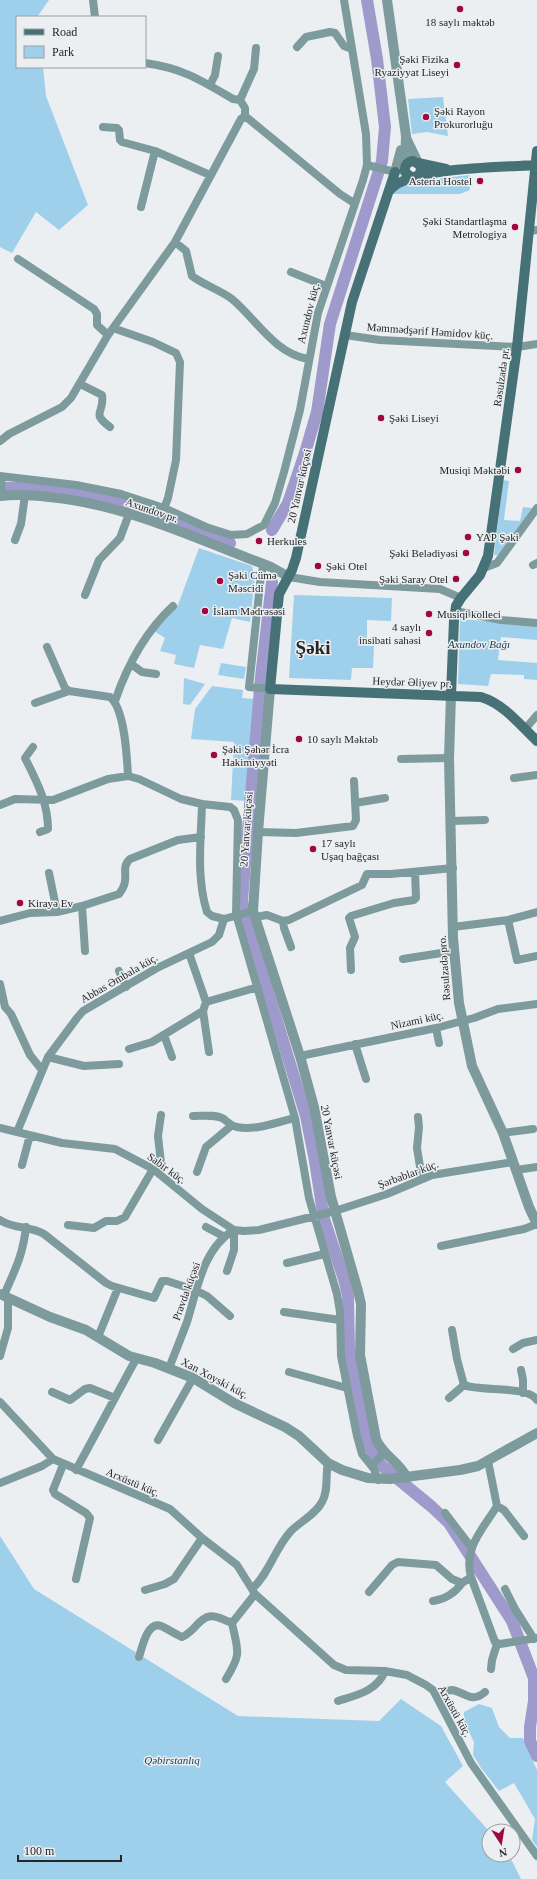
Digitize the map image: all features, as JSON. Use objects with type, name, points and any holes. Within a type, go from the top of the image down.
[{"type":"main road","name":"Rəsulzadə pr.","points":[[450,695],[455,612],[461,598],[484,568],[488,556],[534,231],[537,151]]},
{"type":"main road","points":[[406,170],[450,170],[536,165]]},
{"type":"main road","points":[[406,170],[450,170]]},
{"type":"main road","points":[[388,192],[406,170]]},
{"type":"main road","name":"20 Yanvar küçəsi","points":[[267,689],[279,594],[289,577],[296,558],[345,334],[358,282],[388,192],[406,170]]},
{"type":"main road","name":"Heydər Əliyev pr.","points":[[267,689],[470,696],[489,700],[504,709],[537,741]]},
{"type":"street","points":[[93,0],[95,16]]},
{"type":"street","name":"Axundov küç.","points":[[1,478],[98,489],[132,497],[161,517],[206,527],[231,535],[247,534],[264,524],[275,503],[284,472],[300,410],[308,359],[326,286],[354,203],[370,166],[344,0]]},
{"type":"street","points":[[386,0],[406,136],[406,170]]},
{"type":"street","points":[[297,47],[306,37],[330,32],[334,33],[344,46],[352,49]]},
{"type":"street","points":[[240,100],[254,69],[256,48]]},
{"type":"street","points":[[210,85],[215,75],[218,56]]},
{"type":"street","points":[[0,441],[9,434],[62,407],[72,398],[111,332],[175,242],[210,175],[241,120],[245,116],[245,108],[240,100],[233,98],[185,72],[168,66],[146,63]]},
{"type":"street","points":[[245,116],[340,194],[354,203]]},
{"type":"street","points":[[103,127],[117,128],[120,130],[120,140],[122,142],[155,151],[210,175]]},
{"type":"street","points":[[406,136],[406,170]]},
{"type":"street","points":[[141,207],[155,151]]},
{"type":"street","points":[[370,166],[406,170]]},
{"type":"street","points":[[175,242],[186,251],[192,276],[230,298],[241,307],[266,335],[281,347],[292,354],[308,359]]},
{"type":"street","points":[[18,259],[94,309],[97,314],[97,325],[111,332],[153,342],[176,353],[179,356],[176,460],[170,491],[161,517]]},
{"type":"street","points":[[291,272],[326,286]]},
{"type":"street","name":"Məmmədşərif Həmidov küç.","points":[[345,334],[380,340],[517,347],[537,344]]},
{"type":"street","points":[[80,384],[102,395],[103,400],[99,416],[100,419],[110,427]]},
{"type":"street","points":[[1,478],[2,495]]},
{"type":"street","name":"Axundov pr.","points":[[2,495],[25,495],[82,501],[129,514],[161,517],[289,577]]},
{"type":"street","points":[[15,540],[21,524],[25,495]]},
{"type":"street","points":[[484,568],[497,563],[537,508]]},
{"type":"street","points":[[85,595],[99,560],[120,538],[129,514]]},
{"type":"street","points":[[264,565],[259,590],[252,688],[267,689]]},
{"type":"street","points":[[289,577],[320,582],[440,589],[461,598]]},
{"type":"street","points":[[115,701],[131,664],[148,635],[173,606]]},
{"type":"street","points":[[455,612],[501,620],[537,623]]},
{"type":"street","points":[[47,647],[59,676],[65,688],[69,691]]},
{"type":"street","points":[[131,664],[142,672],[156,674]]},
{"type":"street","name":"20 Yanvar küçəsi","points":[[267,689],[254,914],[300,1056],[316,1115],[329,1189],[358,1291],[361,1304],[360,1355],[376,1439],[383,1454],[402,1468],[406,1478]]},
{"type":"street","points":[[35,703],[69,691],[110,697],[115,701],[119,712],[127,752],[128,776]]},
{"type":"street","name":"Rəsulzadə pro.","points":[[450,695],[449,758],[453,868],[453,927],[454,951],[462,1021],[472,1066],[503,1133],[529,1207],[537,1224]]},
{"type":"street","points":[[525,729],[537,715]]},
{"type":"street","points":[[33,747],[25,758],[39,785],[44,800],[48,829],[40,832]]},
{"type":"street","points":[[401,759],[449,758]]},
{"type":"street","points":[[514,778],[537,775]]},
{"type":"street","points":[[0,805],[15,799],[28,798],[44,800],[64,797],[108,779],[128,776],[139,779],[181,799],[202,804],[224,805],[234,810],[238,820],[236,914],[295,1118],[308,1198],[336,1294],[340,1320],[341,1356],[360,1449],[373,1464],[378,1480]]},
{"type":"street","points":[[258,832],[296,833],[353,826],[356,820],[354,781]]},
{"type":"street","points":[[355,803],[385,798]]},
{"type":"street","points":[[202,804],[200,879],[207,912],[212,916],[224,919],[236,914],[266,914],[284,921],[362,885],[367,874],[416,872],[453,868]]},
{"type":"street","points":[[451,821],[484,820]]},
{"type":"street","points":[[0,922],[30,912],[56,912],[82,906],[119,894],[126,881],[125,868],[126,863],[130,859],[178,840],[201,837]]},
{"type":"street","points":[[351,970],[350,948],[355,937],[349,918],[351,916],[394,903],[414,900],[416,898],[416,872]]},
{"type":"street","points":[[49,873],[56,912]]},
{"type":"street","points":[[82,906],[85,951]]},
{"type":"street","points":[[453,927],[508,920],[537,912]]},
{"type":"street","name":"Abbas Əmbala küç.","points":[[17,1132],[34,1095],[48,1057],[83,1011],[157,968],[216,939],[224,919]]},
{"type":"street","points":[[508,920],[517,960],[522,961],[537,956]]},
{"type":"street","points":[[284,921],[284,928],[291,948]]},
{"type":"street","points":[[403,959],[454,951]]},
{"type":"street","points":[[189,953],[206,1002],[203,1011],[208,1052]]},
{"type":"street","points":[[119,972],[126,986]]},
{"type":"street","points":[[0,984],[5,1007],[12,1014],[30,1055],[42,1070]]},
{"type":"street","points":[[206,1002],[258,987]]},
{"type":"street","name":"Nizami küç.","points":[[300,1056],[436,1028],[498,1009],[537,1004]]},
{"type":"street","points":[[129,1050],[152,1042],[203,1011]]},
{"type":"street","points":[[436,1028],[439,1043]]},
{"type":"street","points":[[164,1035],[172,1057]]},
{"type":"street","points":[[355,1044],[366,1079]]},
{"type":"street","points":[[48,1057],[84,1066],[119,1064]]},
{"type":"street","points":[[68,1225],[94,1228],[106,1221],[117,1221],[125,1217],[161,1162],[158,1136],[161,1115]]},
{"type":"street","points":[[193,1116],[216,1116],[224,1119],[231,1126],[239,1128],[255,1127],[295,1118]]},
{"type":"street","points":[[418,1117],[419,1127],[417,1148],[422,1179]]},
{"type":"street","points":[[198,1172],[206,1147],[231,1126]]},
{"type":"street","name":"Sabir küç.","points":[[0,1128],[62,1143],[115,1149],[156,1171],[202,1209],[234,1230]]},
{"type":"street","points":[[503,1133],[533,1129]]},
{"type":"street","points":[[22,1165],[30,1135]]},
{"type":"street","name":"Şərbablar küç.","points":[[314,1217],[387,1194],[422,1179],[445,1172],[515,1166],[537,1167]]},
{"type":"street","points":[[227,1271],[234,1250],[234,1230],[259,1230],[314,1217]]},
{"type":"street","points":[[0,1220],[8,1225],[26,1227],[44,1234],[86,1265],[106,1283],[154,1298],[164,1280],[196,1290],[207,1296],[230,1316]]},
{"type":"street","points":[[441,1246],[524,1229],[537,1224]]},
{"type":"street","points":[[0,1356],[8,1328],[4,1295],[24,1248],[26,1227]]},
{"type":"street","points":[[206,1227],[224,1236]]},
{"type":"street","name":"Pravda küçəsi","points":[[169,1368],[187,1322],[196,1290],[213,1249],[224,1236],[234,1230]]},
{"type":"street","points":[[287,1263],[324,1254]]},
{"type":"street","points":[[98,1337],[118,1288]]},
{"type":"street","name":"Xan Xoyski küç.","points":[[4,1295],[50,1317],[72,1324],[98,1337],[122,1353],[136,1359],[169,1368],[193,1378],[234,1403],[286,1427],[299,1436],[328,1463],[342,1470],[361,1477],[378,1480],[406,1478]]},
{"type":"street","points":[[284,1312],[340,1320]]},
{"type":"street","points":[[452,1330],[457,1359],[464,1385]]},
{"type":"street","points":[[513,1349],[522,1343],[537,1340]]},
{"type":"street","points":[[76,1470],[136,1359]]},
{"type":"street","points":[[521,1370],[524,1386],[523,1393]]},
{"type":"street","points":[[289,1372],[347,1388]]},
{"type":"street","points":[[158,1440],[193,1378]]},
{"type":"street","points":[[449,1398],[464,1385],[523,1393],[534,1396],[537,1400]]},
{"type":"street","points":[[52,1392],[70,1400],[85,1389],[90,1388],[115,1398]]},
{"type":"street","name":"Arxüstü küç.","points":[[0,1402],[53,1459],[63,1465],[170,1510],[202,1538],[237,1565],[254,1592],[334,1666],[346,1670],[385,1671],[417,1679],[426,1685],[437,1697],[476,1771],[537,1856]]},
{"type":"street","points":[[406,1478],[460,1470],[488,1461],[537,1434]]},
{"type":"street","points":[[373,1464],[383,1454]]},
{"type":"street","points":[[0,1483],[42,1466],[53,1459]]},
{"type":"street","points":[[488,1461],[497,1506],[471,1547],[468,1561],[471,1577],[493,1640],[497,1644]]},
{"type":"street","points":[[226,1679],[237,1662],[238,1655],[232,1623],[254,1592],[275,1554],[291,1532],[311,1516],[322,1502],[326,1487],[328,1463]]},
{"type":"street","points":[[63,1465],[54,1490],[55,1494],[86,1513],[90,1518],[76,1579]]},
{"type":"street","points":[[497,1506],[504,1510],[524,1536]]},
{"type":"street","points":[[445,1512],[471,1547]]},
{"type":"street","points":[[144,1590],[165,1584],[174,1579],[202,1538]]},
{"type":"street","points":[[369,1592],[392,1565],[398,1562],[436,1565],[452,1579],[462,1583]]},
{"type":"street","points":[[433,1601],[444,1598],[458,1589],[462,1583],[471,1577]]},
{"type":"street","points":[[497,1644],[529,1640],[505,1589]]},
{"type":"street","points":[[138,1658],[148,1632],[153,1627],[159,1626],[182,1637],[187,1635],[201,1620],[207,1616],[216,1616],[232,1623]]},
{"type":"street","points":[[491,1670],[492,1660],[497,1644]]},
{"type":"street","points":[[338,1700],[368,1690],[378,1683],[385,1671]]},
{"type":"street","points":[[437,1697],[446,1691],[452,1690],[473,1698],[480,1696],[484,1692]]},
{"type":"green space","points":[[0,0],[49,0],[38,16],[16,16],[16,68],[43,68],[46,96],[88,205],[59,230],[36,212],[12,253],[0,247]]},
{"type":"green space","points":[[443,97],[448,136],[427,132],[412,134],[408,99]]},
{"type":"green space","points":[[469,175],[470,190],[460,194],[393,194],[394,190],[410,182]]},
{"type":"green space","points":[[503,480],[509,481],[504,520],[520,521],[523,507],[532,508],[498,555],[494,555]]},
{"type":"green space","points":[[199,548],[252,566],[255,577],[250,622],[232,618],[223,649],[200,645],[194,668],[174,664],[176,655],[160,651],[165,638],[154,631],[178,605]]},
{"type":"green space","points":[[294,595],[392,598],[391,621],[367,620],[367,646],[374,646],[373,668],[352,668],[351,680],[289,678]]},
{"type":"green space","name":"Axundov Bağı","points":[[460,619],[537,625],[537,640],[501,637],[498,660],[537,663],[537,680],[524,679],[524,675],[491,674],[488,686],[458,684]]},
{"type":"green space","points":[[221,663],[246,667],[244,679],[218,675]]},
{"type":"green space","points":[[184,678],[205,684],[190,705],[183,704]]},
{"type":"green space","points":[[212,686],[243,690],[242,698],[257,699],[248,801],[231,800],[234,742],[191,739],[195,709]]},
{"type":"green space","name":"Qəbirstanlıq","points":[[0,1536],[34,1589],[238,1716],[379,1721],[401,1699],[441,1726],[463,1766],[445,1782],[482,1823],[481,1863],[513,1863],[521,1879],[0,1879]]},
{"type":"green space","points":[[479,1704],[492,1708],[499,1727],[510,1738],[523,1738],[537,1770],[537,1847],[532,1840],[535,1819],[514,1783],[499,1791],[473,1755],[474,1742],[464,1722],[464,1712]]},
{"type":"waterway","points":[[272,530],[288,503],[305,453],[317,412],[330,324],[382,161],[385,127],[377,59],[367,0]]},
{"type":"waterway","points":[[0,488],[57,489],[101,496],[128,504],[200,534],[230,543]]},
{"type":"waterway","points":[[272,582],[261,677],[242,900],[245,917],[306,1116],[324,1219],[344,1279],[348,1296],[349,1351],[366,1441],[381,1465],[449,1523],[512,1621],[534,1678],[534,1701],[530,1727],[530,1741],[537,1756]]},
{"type":"place","name":"18 saylı məktəb","points":[[460,9]]},
{"type":"place","name":"Şəki Fizika Ryaziyyat Liseyi","points":[[457,65]]},
{"type":"place","name":"Şəki Rayon Prokurorluğu","points":[[426,117]]},
{"type":"place","name":"Asteria Hostel","points":[[480,181]]},
{"type":"place","name":"Şəki Standartlaşma Metrologiya","points":[[515,227]]},
{"type":"place","name":"Şəki Liseyi","points":[[381,418]]},
{"type":"place","name":"Musiqi Məktəbi","points":[[518,470]]},
{"type":"place","name":"YAP Şəki","points":[[468,537]]},
{"type":"place","name":"Herkules","points":[[259,541]]},
{"type":"place","name":"Şəki Belədiyəsi","points":[[466,553]]},
{"type":"place","name":"Şəki Otel","points":[[318,566]]},
{"type":"place","name":"Şəki Saray Otel","points":[[456,579]]},
{"type":"place","name":"Şəki Cümə Məscidi","points":[[220,581]]},
{"type":"place","name":"İslam Mədrəsəsi","points":[[205,611]]},
{"type":"place","name":"Musiqi kolleci","points":[[429,614]]},
{"type":"place","name":"4 saylı insibati sahəsi","points":[[429,633]]},
{"type":"place","name":"10 saylı Məktəb","points":[[299,739]]},
{"type":"place","name":"Şəki Şəhər İcra Hakimiyyəti","points":[[214,755]]},
{"type":"place","name":"17 saylı Uşaq bağçası","points":[[313,849]]},
{"type":"place","name":"Kirayə Ev","points":[[20,903]]},
{"type":"district","name":"Şəki","points":[[313,647]]}]
